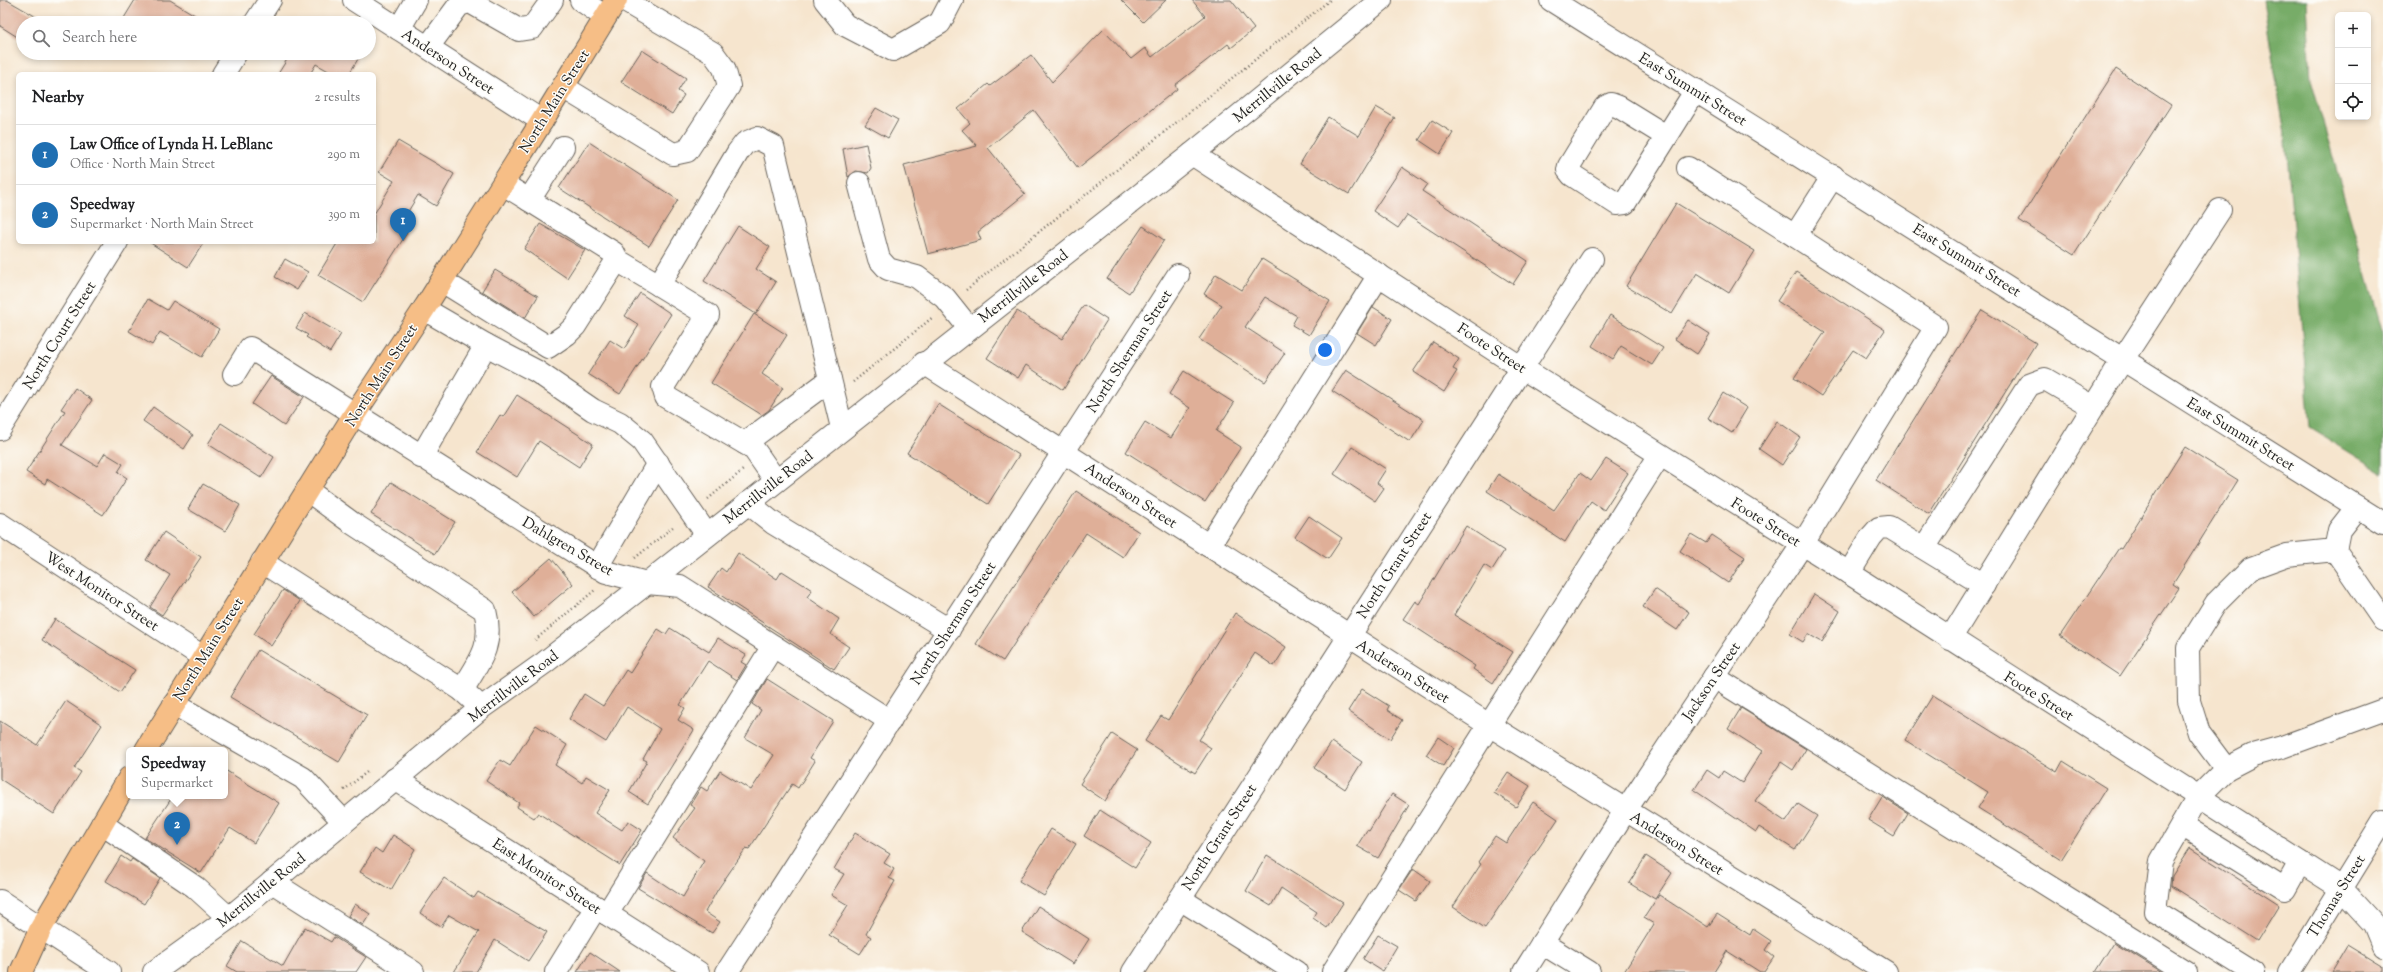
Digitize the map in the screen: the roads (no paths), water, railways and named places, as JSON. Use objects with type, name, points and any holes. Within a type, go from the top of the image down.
[{"type":"main road","name":"North Main Street","points":[[148,747],[354,415],[442,281],[611,9]]},
{"type":"main road","points":[[21,972],[41,928],[126,783]]},
{"type":"street","points":[[260,16],[270,0]]},
{"type":"street","name":"Anderson Street","points":[[354,0],[542,121]]},
{"type":"street","points":[[399,29],[416,0]]},
{"type":"street","points":[[428,47],[459,5],[470,2],[519,30],[532,28],[552,0]]},
{"type":"street","points":[[581,0],[611,9]]},
{"type":"street","points":[[563,87],[673,154],[687,151],[698,138],[729,86],[724,68],[713,53],[623,0]]},
{"type":"street","points":[[825,0],[845,25],[893,50],[940,23],[952,0]]},
{"type":"street","name":"Merrillville Road","points":[[154,972],[229,918],[481,708],[544,663],[647,583],[924,363],[1192,154],[1381,0]]},
{"type":"street","name":"East Summit Street","points":[[1551,0],[2383,523]]},
{"type":"street","points":[[224,72],[232,60]]},
{"type":"street","points":[[1666,136],[1619,107],[1611,104],[1605,107],[1568,170],[1572,175],[1617,204],[1625,203],[1696,90]]},
{"type":"street","points":[[660,285],[738,152],[746,143],[756,138],[773,146],[842,428]]},
{"type":"street","points":[[529,200],[563,147]]},
{"type":"street","name":"Foote Street","points":[[1192,154],[1522,368],[1802,545],[1849,573],[1950,640],[2341,888],[2374,924],[2383,946]]},
{"type":"street","points":[[1688,168],[1795,236],[1833,176]]},
{"type":"street","points":[[859,183],[879,258],[888,268],[917,277],[949,304],[969,328]]},
{"type":"street","points":[[503,184],[614,253],[617,260],[708,315],[663,387],[666,397],[752,450],[776,480]]},
{"type":"street","points":[[1950,640],[2123,359],[2220,210]]},
{"type":"street","name":"Jackson Street","points":[[1524,972],[1625,811],[1802,545],[1936,326],[1795,236]]},
{"type":"street","name":"North Court Street","points":[[0,429],[116,244]]},
{"type":"street","name":"North Grant Street","points":[[1133,972],[1592,259]]},
{"type":"street","points":[[442,281],[548,348],[575,326],[617,260]]},
{"type":"street","name":"North Sherman Street","points":[[727,972],[1178,275]]},
{"type":"street","points":[[1209,546],[1379,275]]},
{"type":"street","points":[[424,309],[486,345],[536,371],[593,410],[620,423],[642,441],[707,535]]},
{"type":"street","points":[[421,457],[486,345]]},
{"type":"street","name":"Dahlgren Street","points":[[234,374],[250,348],[421,457],[606,571],[647,583],[680,586],[890,721]]},
{"type":"street","name":"Anderson Street","points":[[924,363],[1348,636],[1625,811],[1886,972]]},
{"type":"street","points":[[1924,548],[2029,385],[2045,379],[2093,407]]},
{"type":"street","points":[[752,450],[832,388]]},
{"type":"street","points":[[1333,972],[1660,455]]},
{"type":"street","points":[[606,571],[658,463]]},
{"type":"street","points":[[308,490],[352,523],[485,610],[489,625],[488,644],[462,690]]},
{"type":"street","points":[[748,503],[773,523],[949,630]]},
{"type":"street","points":[[2357,507],[2339,530],[2335,550],[2383,620]]},
{"type":"street","name":"West Monitor Street","points":[[0,524],[203,657]]},
{"type":"street","points":[[1849,573],[1871,537],[1879,528],[1889,527],[1984,585]]},
{"type":"street","points":[[2226,769],[2199,733],[2189,700],[2188,648],[2216,603],[2251,568],[2287,555],[2335,550]]},
{"type":"street","points":[[262,562],[462,690],[481,708]]},
{"type":"street","points":[[556,972],[601,911],[773,646]]},
{"type":"street","points":[[1714,677],[2186,972]]},
{"type":"street","points":[[174,704],[302,778],[328,803],[344,822]]},
{"type":"street","points":[[2253,972],[2155,911],[2161,861],[2198,797],[2226,769],[2253,755],[2383,710]]},
{"type":"street","name":"East Monitor Street","points":[[395,779],[698,972]]},
{"type":"street","name":"Thomas Street","points":[[2290,972],[2383,821]]},
{"type":"street","points":[[102,824],[195,887],[229,918]]},
{"type":"street","points":[[2182,825],[2285,889],[2300,862]]},
{"type":"street","points":[[272,882],[413,972]]},
{"type":"street","points":[[1180,899],[1296,972]]},
{"type":"street","points":[[0,901],[110,972]]},
{"type":"street","points":[[1542,943],[1589,972]]},
{"type":"place","name":"Law Office of Lynda H. LeBlanc","points":[[403,241]]},
{"type":"place","name":"Speedway","points":[[177,845]]}]
